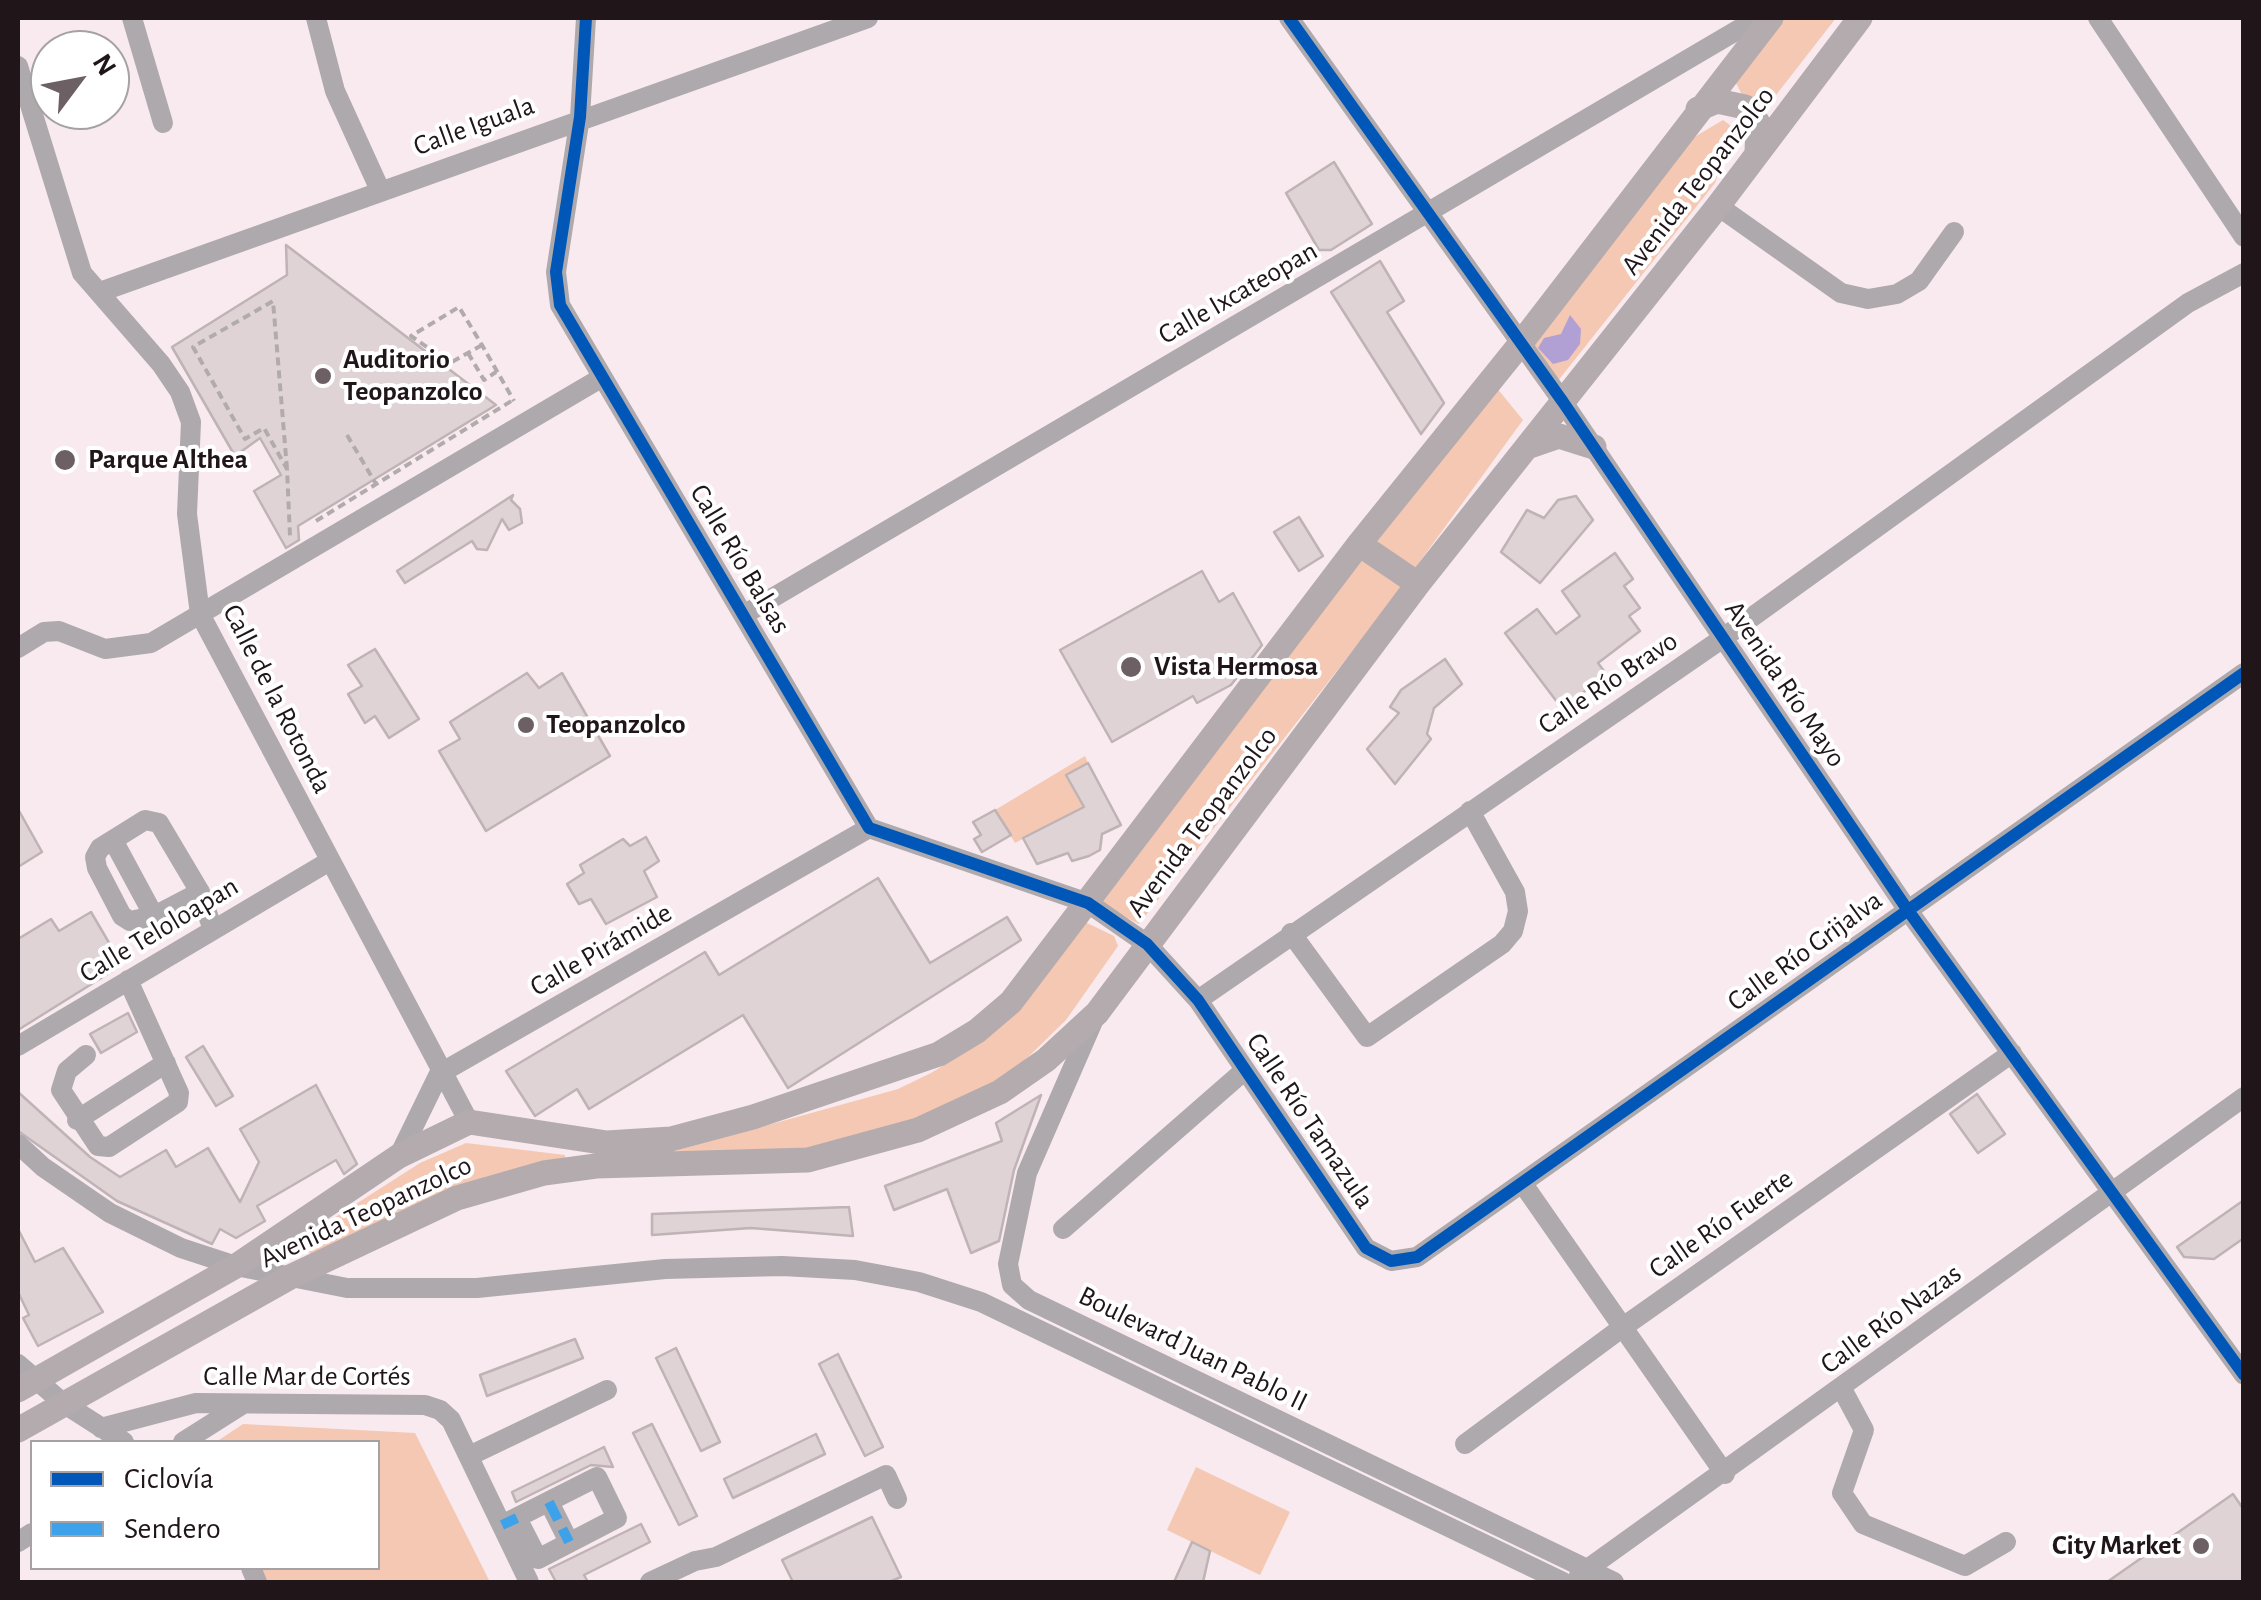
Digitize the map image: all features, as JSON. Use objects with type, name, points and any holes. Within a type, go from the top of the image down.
[{"type":"main road","name":"Avenida Teopanzolco","points":[[24,1378],[236,1266],[400,1156],[469,1122],[607,1143],[671,1139],[752,1117],[939,1054],[1011,1002],[1359,544],[1521,343],[1770,18]]},
{"type":"main road","name":"Avenida Teopanzolco","points":[[18,1430],[292,1276],[458,1198],[544,1173],[596,1166],[808,1160],[918,1130],[1000,1092],[1046,1060],[1097,1012],[1418,584],[1718,206],[1860,18]]},
{"type":"main road","points":[[1698,109],[1717,101],[1745,107],[1758,123],[1757,154]]},
{"type":"main road","points":[[1526,449],[1559,436],[1594,447]]},
{"type":"main road","points":[[1359,544],[1418,584]]},
{"type":"street","points":[[132,18],[164,123]]},
{"type":"street","points":[[316,18],[336,91],[380,190]]},
{"type":"street","name":"Calle Río Balsas","points":[[586,18],[580,117],[556,272],[560,305],[869,828]]},
{"type":"street","name":"Calle Iguala","points":[[100,292],[580,117],[868,18]]},
{"type":"street","name":"Avenida Río Mayo","points":[[1289,18],[1563,402],[1907,909],[2244,1375]]},
{"type":"street","name":"Calle Ixcateopan","points":[[745,614],[1428,213],[1729,24],[1758,18]]},
{"type":"street","points":[[2098,18],[2244,237]]},
{"type":"street","points":[[1729,24],[1738,58]]},
{"type":"street","name":"Calle de la Rotonda","points":[[18,66],[82,273],[170,378],[191,422],[187,514],[200,614],[440,1074],[469,1122]]},
{"type":"street","points":[[1718,206],[1841,293],[1868,299],[1897,294],[1919,280],[1954,232]]},
{"type":"street","name":"Calle Río Bravo","points":[[1198,1000],[1723,638],[2188,303],[2244,272]]},
{"type":"street","points":[[18,648],[44,632],[59,631],[105,649],[151,642],[601,378]]},
{"type":"street","name":"Calle Río Grijalva","points":[[1391,1261],[1417,1257],[1523,1184],[2244,673]]},
{"type":"street","points":[[1290,933],[1368,1037],[1502,944],[1513,931],[1518,911],[1515,892],[1470,811]]},
{"type":"street","points":[[200,892],[154,916],[113,840],[146,820],[159,823],[200,892],[219,926]]},
{"type":"street","points":[[869,828],[1088,903],[1147,944]]},
{"type":"street","name":"Calle Pirámide","points":[[440,1074],[869,828]]},
{"type":"street","name":"Calle Teloloapan","points":[[18,1046],[328,862]]},
{"type":"street","name":"Calle Río Tamazula","points":[[1147,944],[1198,1000],[1366,1248],[1391,1261]]},
{"type":"street","points":[[86,1054],[66,1072],[61,1090],[77,1120],[98,1146],[109,1147],[178,1102],[179,1093],[128,980]]},
{"type":"street","name":"Boulevard Juan Pablo II","points":[[1097,1012],[1027,1173],[1008,1264],[1012,1285],[1029,1300],[1573,1578]]},
{"type":"street","name":"Calle Río Fuerte","points":[[1465,1444],[1622,1326],[2012,1053]]},
{"type":"street","points":[[77,1120],[166,1063]]},
{"type":"street","points":[[1063,1229],[1245,1070]]},
{"type":"street","points":[[400,1156],[440,1074]]},
{"type":"street","name":"Calle Río Nazas","points":[[1573,1578],[1725,1474],[2244,1097]]},
{"type":"street","name":"Boulevard Juan Pablo II","points":[[18,1144],[42,1168],[110,1213],[181,1248],[236,1266],[347,1288],[477,1288],[665,1269],[782,1266],[856,1270],[919,1282],[981,1302],[1573,1578],[1614,1582]]},
{"type":"street","points":[[1523,1184],[1725,1474]]},
{"type":"street","points":[[24,1378],[121,1440]]},
{"type":"street","points":[[1842,1389],[1864,1430],[1842,1493],[1863,1524],[1965,1566],[2006,1542]]},
{"type":"street","points":[[469,1456],[607,1390]]},
{"type":"street","name":"Calle Mar de Cortés","points":[[100,1428],[196,1402],[425,1405],[451,1420],[509,1522],[529,1582]]},
{"type":"street","points":[[185,1440],[243,1404]]},
{"type":"street","points":[[650,1582],[695,1561],[716,1557],[886,1475],[897,1499]]},
{"type":"street","points":[[596,1477],[617,1518],[538,1558],[509,1522],[549,1502],[596,1477]]},
{"type":"street","points":[[549,1502],[570,1542]]},
{"type":"path","points":[[286,469],[264,428],[245,439],[193,347],[273,300],[284,432],[290,536],[513,400]]},
{"type":"path","points":[[482,345],[450,364],[411,336],[459,306],[482,345],[526,422]]},
{"type":"path","points":[[468,353],[484,380],[497,372]]},
{"type":"path","points":[[348,435],[376,484]]},
{"type":"shaded area","points":[[1779,18],[1836,18],[1762,113],[1743,97],[1734,79]]},
{"type":"shaded area","points":[[1723,120],[1734,128],[1715,183],[1557,382],[1529,344],[1691,139]]},
{"type":"shaded area","points":[[1570,315],[1581,329],[1580,344],[1568,360],[1553,364],[1538,348],[1544,338],[1561,334]]},
{"type":"shaded area","points":[[1496,387],[1523,420],[1386,608],[1139,924],[1095,901]]},
{"type":"shaded area","points":[[1085,756],[1088,763],[1066,776],[1084,807],[1015,843],[995,810]]},
{"type":"shaded area","points":[[1085,922],[1114,936],[1118,946],[1066,1020],[1021,1064],[985,1088],[930,1114],[803,1154],[649,1158],[898,1089],[931,1073],[967,1051]]},
{"type":"shaded area","points":[[466,1143],[565,1155],[565,1162],[310,1254],[306,1247],[309,1234],[420,1163]]},
{"type":"shaded area","points":[[243,1424],[415,1433],[490,1582],[262,1582],[257,1570],[380,1570],[380,1440],[219,1440]]},
{"type":"shaded area","points":[[1196,1467],[1290,1512],[1260,1575],[1167,1530]]},
{"type":"building","points":[[1334,162],[1372,224],[1331,250],[1319,250],[1286,193]]},
{"type":"building","name":"Auditorio Teopanzolco","points":[[286,245],[496,405],[298,526],[299,540],[286,548],[254,491],[281,475],[260,438],[235,456],[172,347],[287,275]]},
{"type":"building","points":[[1380,261],[1404,301],[1387,312],[1444,403],[1421,434],[1331,292]]},
{"type":"building","points":[[513,495],[511,500],[520,509],[522,523],[509,530],[502,519],[487,550],[477,549],[472,541],[405,583],[397,571]]},
{"type":"building","points":[[1576,496],[1593,520],[1540,583],[1501,552],[1527,510],[1544,518],[1558,500]]},
{"type":"building","points":[[1299,517],[1323,556],[1299,571],[1274,532]]},
{"type":"building","points":[[1615,553],[1633,579],[1624,586],[1640,608],[1629,616],[1640,631],[1598,663],[1607,675],[1570,702],[1565,696],[1557,702],[1505,633],[1537,609],[1556,634],[1580,616],[1562,591]]},
{"type":"building","points":[[1202,571],[1219,602],[1233,593],[1262,645],[1231,685],[1197,703],[1193,696],[1112,742],[1060,650]]},
{"type":"building","points":[[375,649],[419,719],[389,738],[375,716],[365,723],[348,694],[362,686],[348,665]]},
{"type":"building","points":[[1445,659],[1462,684],[1434,708],[1427,734],[1431,739],[1395,784],[1367,749],[1399,713],[1390,707],[1401,690]]},
{"type":"building","points":[[527,673],[539,688],[562,673],[610,756],[486,831],[439,751],[460,739],[450,722]]},
{"type":"building","points":[[1088,763],[1121,825],[1102,834],[1100,850],[1089,856],[1072,861],[1068,853],[1037,864],[1023,838],[1084,807],[1066,775]]},
{"type":"building","points":[[18,809],[42,852],[18,867]]},
{"type":"building","points":[[995,810],[1011,835],[982,852],[974,839],[981,835],[973,822]]},
{"type":"building","points":[[646,837],[659,861],[644,871],[657,897],[606,924],[591,899],[579,904],[567,884],[584,873],[580,865],[623,839],[630,846]]},
{"type":"building","points":[[878,878],[930,963],[1007,917],[1021,940],[788,1088],[743,1015],[589,1109],[577,1089],[535,1116],[506,1071],[705,952],[719,975]]},
{"type":"building","points":[[91,912],[122,965],[18,1030],[18,939],[51,919],[59,931]]},
{"type":"building","points":[[128,1013],[137,1032],[101,1053],[90,1034]]},
{"type":"building","points":[[203,1046],[233,1096],[216,1106],[186,1057]]},
{"type":"building","points":[[316,1085],[357,1164],[344,1174],[336,1160],[257,1206],[265,1221],[236,1238],[220,1229],[212,1244],[117,1201],[18,1131],[18,1092],[90,1157],[120,1177],[166,1150],[176,1167],[208,1148],[240,1202],[259,1162],[240,1129]]},
{"type":"building","points":[[1977,1094],[2005,1134],[1978,1153],[1950,1114]]},
{"type":"building","points":[[1041,1095],[1014,1170],[999,1241],[971,1253],[947,1189],[894,1210],[885,1186],[1002,1141],[996,1123]]},
{"type":"building","points":[[2244,1200],[2244,1238],[2214,1259],[2184,1257],[2177,1247]]},
{"type":"building","points":[[849,1207],[853,1236],[751,1228],[652,1235],[652,1214]]},
{"type":"building","points":[[18,1229],[35,1262],[63,1248],[103,1312],[38,1346],[23,1318],[29,1315],[18,1292]]},
{"type":"building","points":[[575,1339],[583,1358],[487,1396],[480,1375]]},
{"type":"building","points":[[676,1348],[720,1442],[701,1451],[656,1358]]},
{"type":"building","points":[[838,1354],[883,1447],[865,1456],[819,1364]]},
{"type":"building","points":[[652,1424],[697,1516],[679,1525],[633,1433]]},
{"type":"building","points":[[816,1434],[825,1454],[733,1498],[724,1479]]},
{"type":"building","points":[[604,1447],[613,1467],[591,1465],[516,1502],[512,1492]]},
{"type":"building","name":"City Market","points":[[2233,1494],[2244,1510],[2244,1582],[2107,1582]]},
{"type":"building","points":[[872,1517],[901,1577],[889,1582],[793,1582],[782,1560]]},
{"type":"building","points":[[641,1524],[650,1542],[584,1575],[588,1582],[556,1582],[549,1569]]},
{"type":"building","points":[[1192,1542],[1210,1551],[1203,1582],[1174,1582]]},
{"type":"marked path","points":[[549,1502],[569,1542]]},
{"type":"marked path","points":[[502,1525],[517,1518]]},
{"type":"cycle path","points":[[586,18],[580,117],[556,272],[560,305],[869,828],[1088,903],[1147,944],[1198,1000],[1366,1248],[1391,1261],[1417,1257],[2244,673]]},
{"type":"cycle path","points":[[1289,18],[1563,402],[1907,909],[2244,1375]]},
{"type":"place","name":"Auditorio Teopanzolco","points":[[323,376]]},
{"type":"place","name":"Parque Althea","points":[[65,460]]},
{"type":"place","name":"Vista Hermosa","points":[[1131,667]]},
{"type":"place","name":"Teopanzolco","points":[[526,725]]},
{"type":"place","name":"City Market","points":[[2201,1546]]}]
